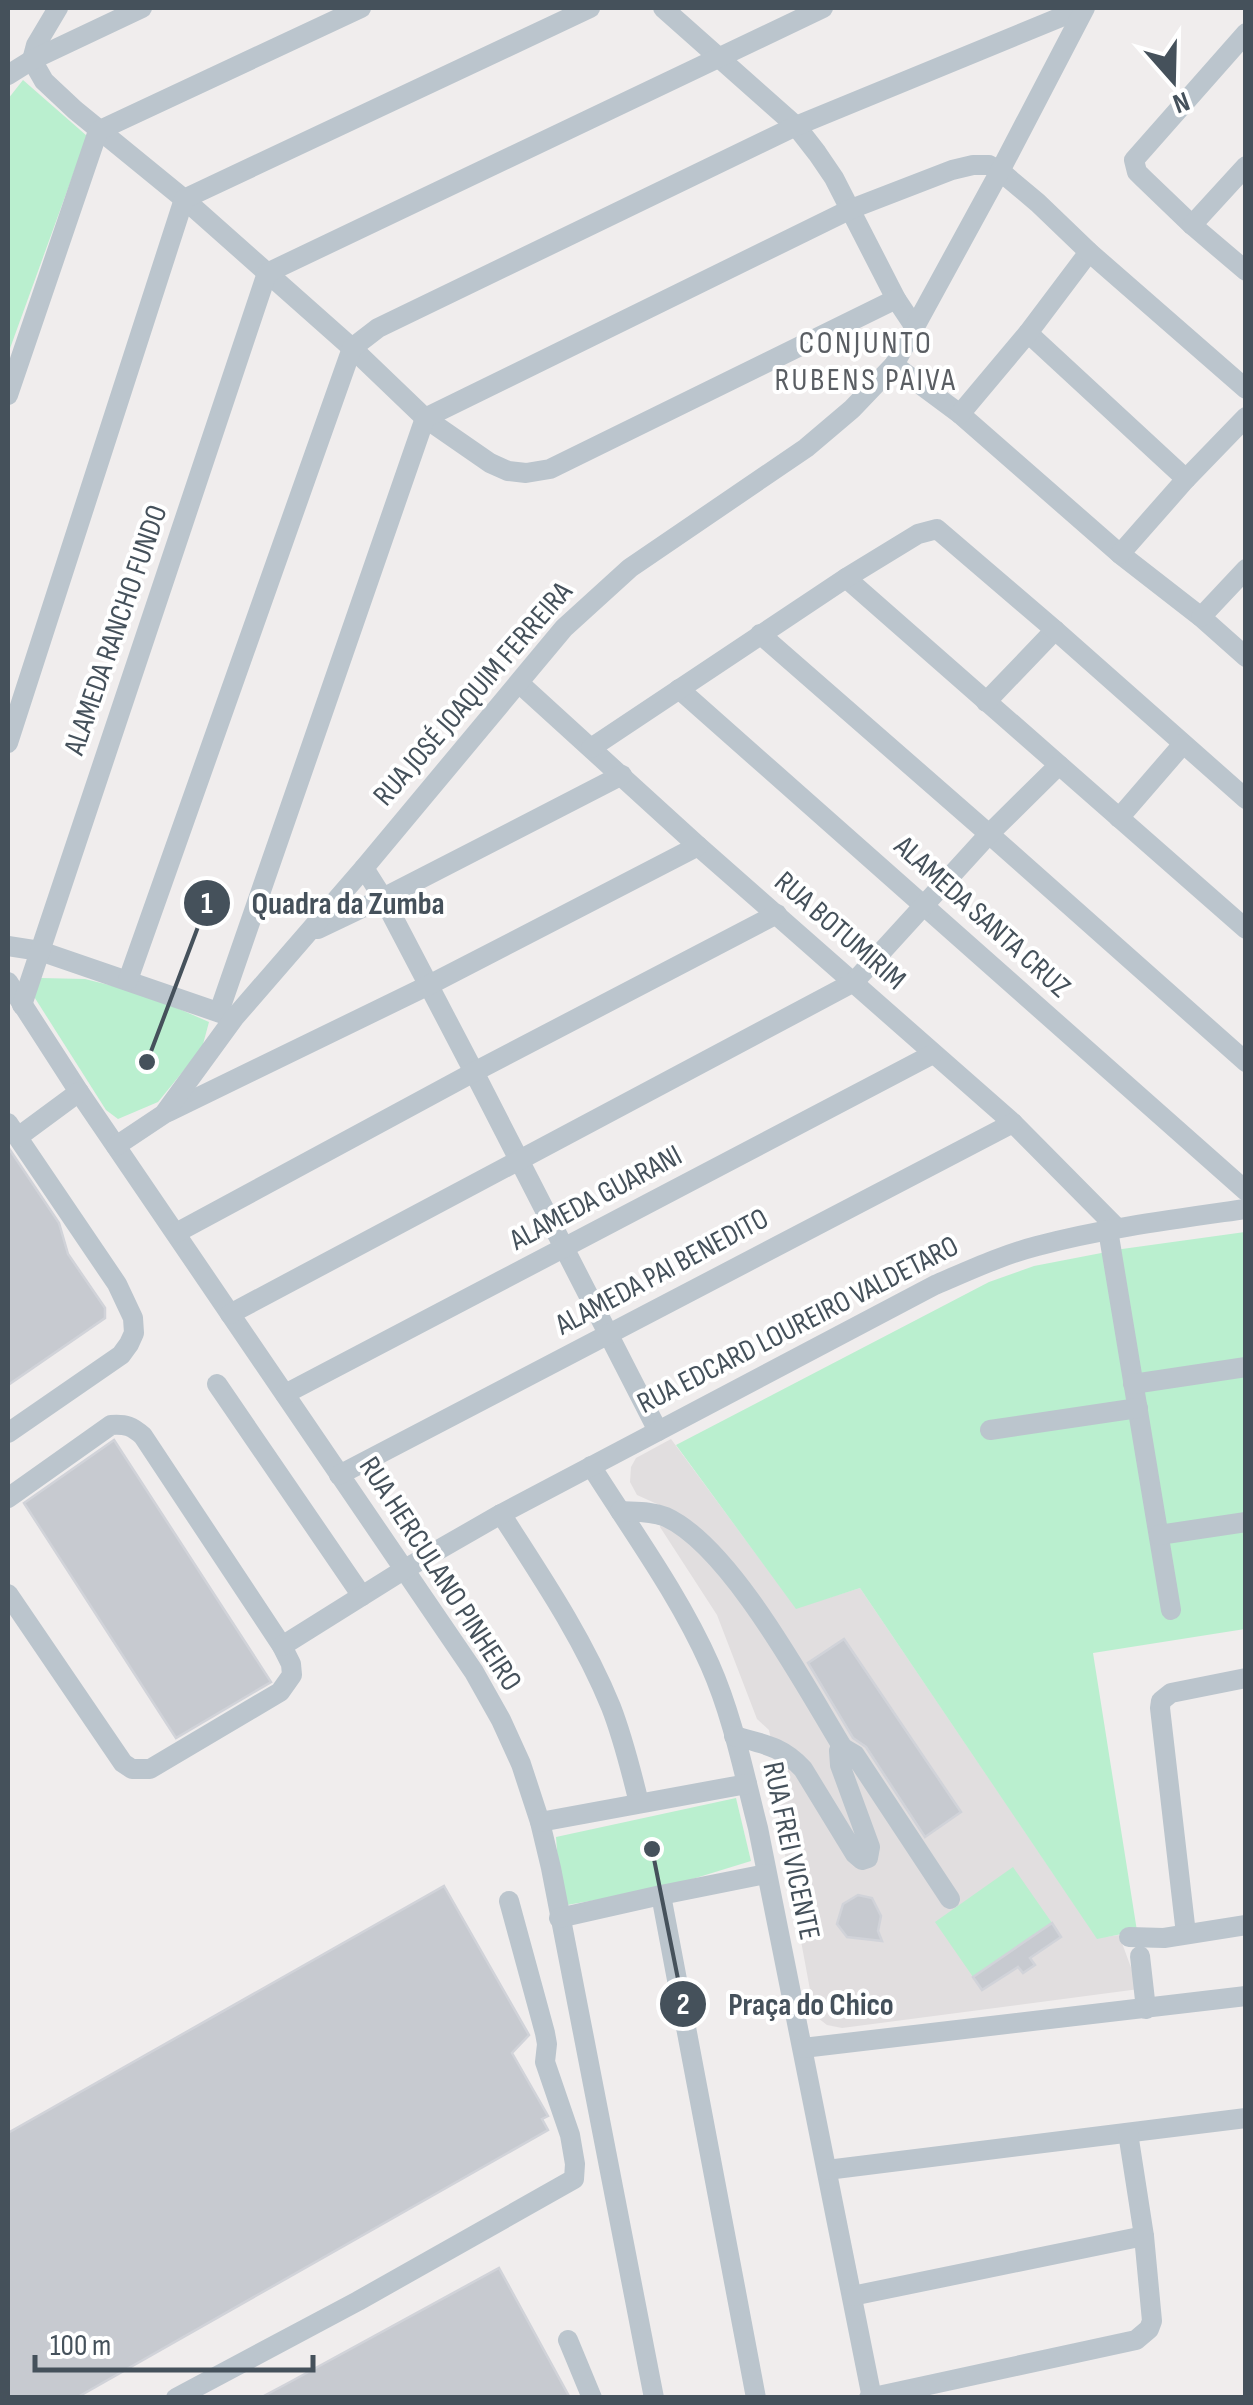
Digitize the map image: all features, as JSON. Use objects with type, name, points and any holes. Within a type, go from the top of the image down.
[{"type":"street","points":[[8,76],[32,60],[142,8]]},
{"type":"street","points":[[8,395],[98,131],[361,8]]},
{"type":"street","points":[[8,742],[184,200],[590,8]]},
{"type":"street","points":[[663,8],[796,126],[834,178],[914,326]]},
{"type":"street","points":[[266,273],[822,8]]},
{"type":"street","points":[[128,980],[352,348],[378,328],[796,126],[1084,8]]},
{"type":"street","name":"RUA JOSÉ JOAQUIM FERREIRA","points":[[116,1146],[164,1114],[226,1015],[307,934],[564,628],[630,568],[806,448],[852,409],[894,365],[1084,8]]},
{"type":"street","points":[[57,9],[36,45],[32,60],[44,81],[352,348],[425,418],[508,470],[526,473],[550,468],[896,298]]},
{"type":"street","points":[[1246,33],[1134,160],[1143,178],[1246,271]]},
{"type":"street","points":[[8,946],[40,951],[226,1015],[425,418],[851,209],[973,164],[989,165],[1038,203],[1246,389]]},
{"type":"street","points":[[1192,225],[1246,166]]},
{"type":"street","points":[[960,414],[1090,252]]},
{"type":"street","name":"ALAMEDA RANCHO FUNDO","points":[[22,1006],[266,273]]},
{"type":"street","points":[[1028,332],[1186,479]]},
{"type":"street","points":[[894,365],[960,414],[1246,658]]},
{"type":"street","points":[[1120,554],[1246,417]]},
{"type":"street","points":[[591,748],[846,578],[933,528],[941,530],[1246,799]]},
{"type":"street","points":[[1202,617],[1246,569]]},
{"type":"street","points":[[846,578],[1246,929]]},
{"type":"street","points":[[986,702],[1055,630]]},
{"type":"street","points":[[760,634],[1246,1062]]},
{"type":"street","name":"RUA BOTUMIRIM","points":[[518,683],[1013,1123],[1112,1229]]},
{"type":"street","name":"ALAMEDA SANTA CRUZ","points":[[679,689],[1246,1191]]},
{"type":"street","points":[[1119,818],[1183,744]]},
{"type":"street","points":[[230,1314],[854,982],[1059,765]]},
{"type":"street","points":[[307,934],[622,774]]},
{"type":"street","points":[[164,1114],[429,986],[698,846]]},
{"type":"street","points":[[364,868],[566,1248],[658,1431]]},
{"type":"street","points":[[176,1233],[777,914]]},
{"type":"street","name":"RUA HERCULANO PINHEIRO","points":[[8,982],[474,1672],[501,1720],[540,1822],[654,2398]]},
{"type":"street","name":"ALAMEDA GUARANI","points":[[285,1394],[934,1054]]},
{"type":"street","points":[[8,1434],[122,1355],[134,1333],[133,1318],[117,1284],[13,1130],[79,1092]]},
{"type":"street","name":"ALAMEDA PAI BENEDITO","points":[[339,1475],[1013,1123]]},
{"type":"street","name":"RUA EDCARD LOUREIRO VALDETARO","points":[[282,1646],[500,1514],[935,1285],[1034,1246],[1112,1229],[1246,1209]]},
{"type":"street","points":[[1112,1229],[1171,1610]]},
{"type":"street","points":[[1134,1384],[1246,1368]]},
{"type":"street","points":[[217,1384],[362,1596]]},
{"type":"street","points":[[990,1430],[1138,1408]]},
{"type":"street","points":[[8,1498],[111,1425],[133,1427],[143,1436],[282,1646],[292,1674],[280,1692],[150,1769],[138,1770],[123,1763],[8,1594]]},
{"type":"street","name":"RUA FREI VICENTE","points":[[592,1466],[691,1624],[712,1668],[734,1736],[803,2048],[871,2397]]},
{"type":"street","points":[[620,1511],[664,1516],[699,1540],[728,1572],[761,1616],[843,1748],[855,1755],[950,1899]]},
{"type":"street","points":[[500,1514],[590,1660],[626,1749],[639,1803]]},
{"type":"street","points":[[1159,1536],[1246,1522]]},
{"type":"street","points":[[1186,1934],[1161,1701],[1171,1693],[1246,1678]]},
{"type":"street","points":[[734,1736],[772,1746],[794,1760],[862,1860],[868,1858],[870,1847],[840,1765],[839,1751],[843,1748]]},
{"type":"street","points":[[540,1822],[746,1784]]},
{"type":"street","points":[[560,1918],[766,1874]]},
{"type":"street","points":[[660,1895],[756,2398]]},
{"type":"street","points":[[176,2398],[574,2179],[570,2134],[545,2062],[547,2044],[508,1901]]},
{"type":"street","points":[[1129,1936],[1164,1938],[1246,1925]]},
{"type":"street","points":[[1140,1956],[1146,2009]]},
{"type":"street","points":[[803,2048],[1246,1996]]},
{"type":"street","points":[[827,2170],[1246,2118]]},
{"type":"street","points":[[871,2397],[1136,2340],[1149,2329],[1152,2321],[1144,2236],[1128,2133]]},
{"type":"street","points":[[852,2296],[1144,2236]]},
{"type":"street","points":[[568,2340],[592,2398]]},
{"type":"shaded area","points":[[671,1439],[796,1608],[860,1588],[1097,1938],[1119,1935],[1139,1989],[842,2028],[818,2018],[770,1773],[775,1758],[769,1730],[757,1719],[717,1615],[660,1527],[666,1508],[637,1495],[630,1482],[636,1458]]},
{"type":"green space","points":[[23,80],[87,136],[8,354],[8,99]]},
{"type":"green space","points":[[41,978],[85,979],[145,994],[209,1022],[202,1048],[158,1102],[118,1119],[106,1110],[33,995]]},
{"type":"green space","points":[[1245,1232],[1245,1629],[1093,1653],[1137,1931],[1097,1939],[860,1588],[796,1609],[676,1445],[989,1282],[1034,1266]]},
{"type":"green space","points":[[736,1798],[751,1861],[660,1889],[561,1906],[556,1837]]},
{"type":"green space","points":[[1013,1867],[1052,1923],[973,1977],[935,1922]]},
{"type":"building","points":[[8,1147],[59,1223],[68,1254],[105,1308],[105,1318],[8,1385]]},
{"type":"building","points":[[114,1440],[271,1682],[176,1738],[24,1503]]},
{"type":"building","points":[[844,1639],[961,1812],[925,1837],[866,1747],[853,1738],[808,1663]]},
{"type":"building","points":[[444,1886],[529,2035],[512,2053],[548,2116],[542,2119],[548,2130],[76,2398],[8,2398],[8,2133]]},
{"type":"building","points":[[858,1895],[872,1898],[881,1916],[878,1931],[882,1941],[847,1937],[837,1924],[843,1904]]},
{"type":"building","points":[[1052,1923],[1061,1937],[1030,1958],[1035,1965],[1023,1973],[1018,1967],[982,1990],[973,1977]]},
{"type":"building","points":[[499,2268],[570,2398],[260,2398],[290,2382]]},
{"type":"place","name":"Quadra da Zumba","points":[[147,1062]]},
{"type":"place","name":"Praça do Chico","points":[[652,1849]]},
{"type":"district","name":"CONJUNTO RUBENS PAIVA","points":[[866,362]]}]
